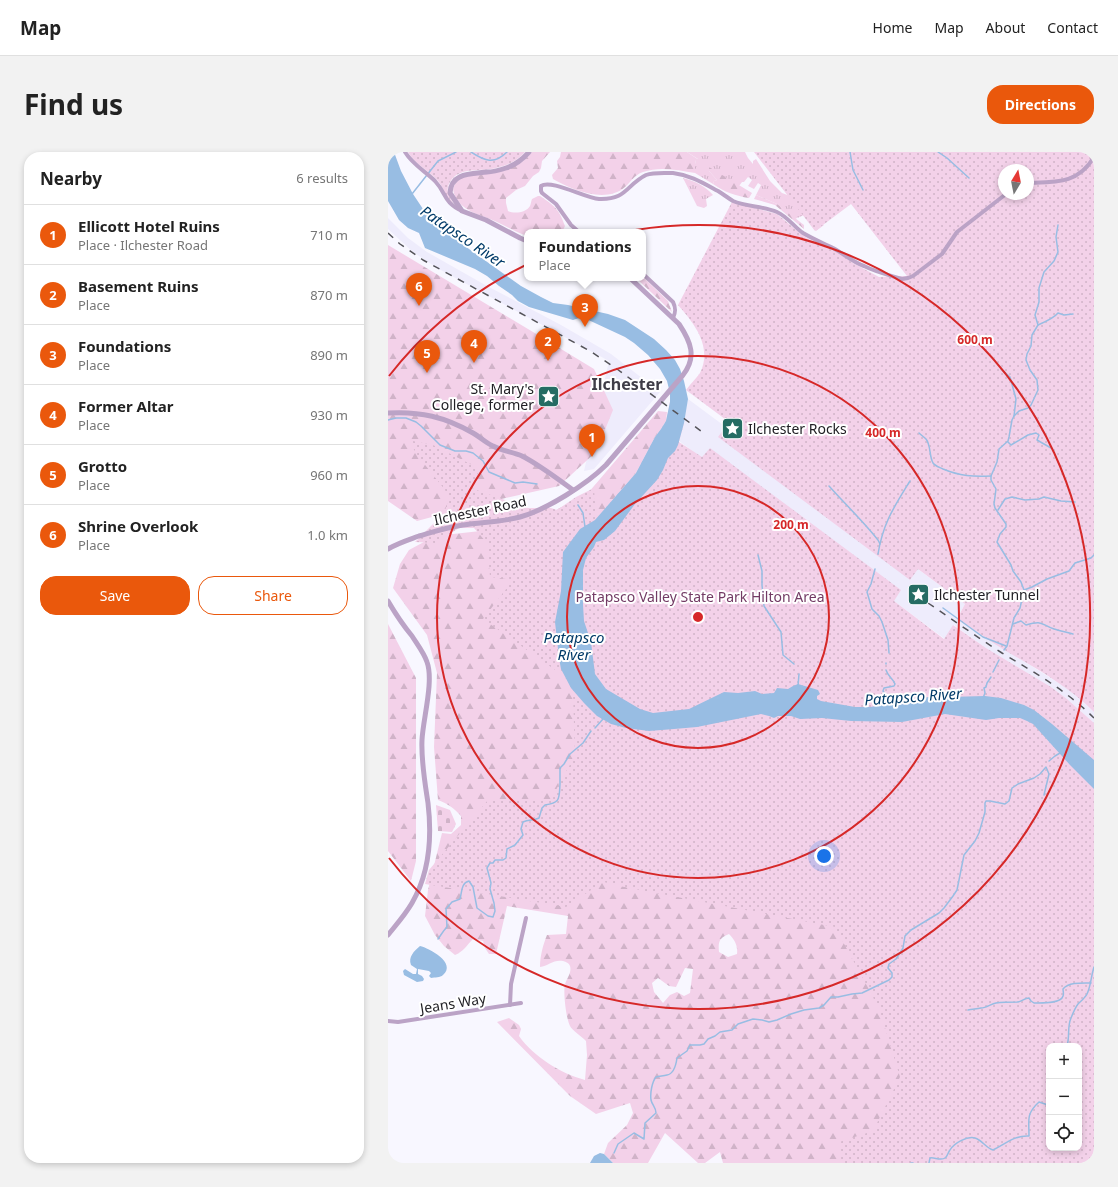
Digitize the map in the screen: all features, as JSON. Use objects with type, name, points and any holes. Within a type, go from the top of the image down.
[{"type":"street","points":[[405,152],[412,162],[437,183],[449,203],[454,208],[486,220],[524,239]]},
{"type":"street","points":[[462,211],[450,193],[452,185],[458,178],[468,174],[488,172],[505,168],[520,162],[529,152]]},
{"type":"street","points":[[1034,183],[1049,183],[1075,176],[1084,171],[1094,157]]},
{"type":"street","points":[[576,229],[556,204],[542,193],[541,186],[543,184],[598,199],[619,196],[647,175],[661,173],[682,174],[700,181],[732,200],[742,204],[753,205],[778,212],[801,232],[864,266],[905,279],[914,276],[942,254],[957,232],[998,200]]},
{"type":"street","points":[[633,281],[673,318],[676,311],[673,302],[646,277]]},
{"type":"street","name":"Ilchester Road","points":[[388,549],[400,542],[451,527],[522,516],[537,510],[596,475],[688,368],[692,359],[690,345],[684,331],[673,318]]},
{"type":"street","points":[[388,413],[426,414],[454,424],[473,433],[493,446],[521,456],[532,462],[573,490]]},
{"type":"street","points":[[388,601],[424,654],[429,668],[429,686],[423,727],[422,752],[430,836],[426,864],[418,891],[412,903],[388,935]]},
{"type":"street","points":[[510,1005],[511,984],[526,918]]},
{"type":"street","name":"Jeans Way","points":[[388,1021],[398,1022],[521,1003]]},
{"type":"shaded area","points":[[388,218],[408,238],[427,252],[611,354],[660,392],[594,469],[584,471],[609,361],[437,268],[413,252],[388,229]]},
{"type":"shaded area","points":[[688,399],[965,604],[957,618],[1072,692],[1094,712],[1094,723],[1051,687],[986,648],[954,625],[945,639],[679,441]]},
{"type":"green space","points":[[408,152],[525,152],[504,166],[490,169],[471,170],[454,177],[450,182],[448,191],[454,204],[451,202],[438,181],[418,164]]},
{"type":"green space","points":[[532,152],[550,152],[542,161],[539,172],[533,176],[525,186],[516,190],[506,198],[508,211],[517,213],[526,210],[530,206],[532,199],[540,196],[553,205],[561,216],[565,226],[564,229],[524,229],[524,235],[474,213],[464,207],[456,198],[453,188],[462,177],[514,167]]},
{"type":"green space","points":[[561,152],[687,152],[699,160],[696,160],[695,173],[669,169],[649,170],[637,175],[625,187],[617,192],[599,195],[579,191],[553,179],[552,175],[558,168],[557,161]]},
{"type":"green space","points":[[687,152],[745,152],[753,164],[753,161],[756,159],[770,181],[782,193],[790,196],[822,225],[824,225],[816,231],[804,215],[795,219],[777,204],[756,195],[761,185],[758,183],[754,189],[748,186],[752,180],[748,177],[739,186],[709,168],[709,171],[717,180],[714,181],[713,184],[695,173],[695,164],[696,160],[698,159]]},
{"type":"green space","points":[[754,152],[1094,152],[1094,712],[1074,694],[1052,678],[957,619],[965,604],[918,569],[910,580],[718,437],[729,422],[686,390],[700,373],[704,354],[700,336],[678,305],[732,202],[777,214],[807,238],[837,252],[853,263],[879,277],[907,276],[851,204],[815,231]]},
{"type":"green space","points":[[709,167],[752,193],[749,198],[730,193],[713,184],[714,181],[717,180],[709,171]]},
{"type":"green space","points":[[683,178],[700,184],[713,195],[706,199],[707,206],[704,208],[697,206]]},
{"type":"green space","points":[[756,195],[777,204],[804,225],[804,229],[775,205],[754,199]]},
{"type":"green space","points":[[388,245],[594,369],[613,410],[596,452],[559,486],[488,502],[417,521],[388,501]]},
{"type":"green space","points":[[646,280],[668,301],[672,312],[639,281]]},
{"type":"green space","name":"Patapsco Valley State Park Hilton Area","points":[[670,393],[684,423],[679,442],[702,457],[710,448],[901,590],[894,601],[944,639],[953,625],[986,648],[1051,687],[1094,723],[1094,1163],[841,1163],[839,1142],[873,1131],[900,1077],[879,1008],[835,927],[603,882],[566,907],[425,884],[429,870],[488,800],[551,800],[575,756],[573,696],[568,679],[483,619],[513,580],[490,577],[487,543],[474,528],[459,528],[436,543],[415,542],[444,513],[449,499],[445,490],[418,456],[408,440],[433,445],[480,469],[471,488],[528,508],[551,508],[557,510],[576,497],[594,488],[596,519],[636,473],[655,437],[666,421],[670,402]]},
{"type":"green space","name":"Patapsco Valley State Park Hilton Area","points":[[658,411],[667,412],[666,421],[655,437],[636,473],[604,510],[1042,734],[1079,1043],[1046,1043],[1046,1151],[1082,1151],[1082,1064],[1094,1163],[723,1163],[720,1152],[705,1163],[698,1163],[665,1133],[648,1163],[613,1163],[604,1154],[608,1143],[627,1125],[633,1113],[630,1103],[596,1114],[570,1096],[497,1022],[509,1018],[519,1025],[521,1029],[519,1036],[532,1051],[557,1069],[585,1080],[587,1055],[586,1041],[570,1026],[565,1005],[564,988],[570,973],[570,966],[566,962],[560,961],[540,967],[542,951],[547,935],[566,934],[568,916],[507,906],[496,954],[489,954],[483,941],[473,939],[463,950],[455,955],[444,946],[435,935],[425,916],[428,890],[442,833],[451,834],[461,825],[461,816],[451,806],[438,800],[434,747],[437,673],[427,635],[393,588],[400,564],[409,550],[435,536],[526,526],[588,493]],"holes":[[[729,934],[736,943],[737,954],[728,957],[719,952],[720,941],[723,937]],[[685,968],[693,969],[690,993],[684,996],[677,992],[670,995],[663,1003],[654,992],[652,983],[658,978],[669,986],[676,987]]]},
{"type":"green space","points":[[388,624],[416,678],[416,861],[411,881],[388,851]]},
{"type":"green space","points":[[436,805],[450,810],[456,824],[452,832],[438,831]]},
{"type":"water","name":"Patapsco River","points":[[388,152],[394,152],[401,171],[413,194],[429,218],[438,227],[521,286],[553,303],[608,314],[625,320],[654,339],[675,360],[680,369],[688,399],[678,445],[675,451],[668,458],[657,480],[635,504],[615,531],[604,540],[596,542],[586,558],[583,570],[584,621],[591,642],[595,674],[606,689],[640,709],[653,713],[689,709],[724,692],[738,693],[755,691],[762,694],[774,693],[777,688],[788,689],[798,684],[818,690],[820,694],[817,696],[817,699],[821,701],[855,707],[906,704],[928,697],[985,696],[1001,698],[1024,705],[1034,710],[1094,760],[1094,789],[1033,724],[1020,718],[999,718],[986,720],[945,714],[902,722],[851,721],[822,718],[800,719],[791,716],[778,716],[774,718],[761,714],[697,727],[649,731],[626,728],[611,724],[597,716],[571,688],[561,669],[555,622],[561,591],[563,552],[580,529],[595,520],[636,473],[655,437],[666,421],[670,402],[670,393],[667,381],[660,369],[648,355],[625,337],[582,317],[573,320],[529,307],[518,301],[487,276],[475,269],[425,248],[419,233],[408,228],[399,220],[388,201]]},
{"type":"water","points":[[420,946],[435,953],[444,961],[447,966],[442,976],[431,978],[429,976],[431,973],[429,971],[418,969],[418,974],[424,979],[423,981],[417,982],[404,975],[403,971],[405,969],[413,974],[416,974],[417,969],[411,965],[410,959]]},
{"type":"water","points":[[600,1153],[604,1154],[613,1163],[590,1163],[594,1156]]},
{"type":"waterway","points":[[412,194],[438,161],[456,152]]},
{"type":"waterway","points":[[471,152],[481,158],[489,160],[498,159],[507,152]]},
{"type":"waterway","points":[[850,152],[853,170],[863,190]]},
{"type":"waterway","points":[[938,152],[969,178]]},
{"type":"waterway","points":[[1014,416],[1019,411],[1028,408],[1031,405],[1038,390],[1037,380],[1030,370],[1026,360],[1031,346],[1032,335],[1038,325],[1035,315],[1039,302],[1039,288],[1044,272],[1054,261],[1058,252],[1056,237],[1058,225]]},
{"type":"waterway","points":[[1038,325],[1052,318],[1058,313],[1064,315],[1073,314]]},
{"type":"waterway","points":[[1001,369],[1010,377],[1016,399],[1014,416],[1008,441],[999,449],[997,462],[991,476],[991,480],[996,489],[994,504],[995,508],[1006,524],[1006,527],[1000,534],[997,542],[1013,571],[1021,582],[1024,590],[1020,608],[1014,618],[1007,646],[1004,650]]},
{"type":"waterway","points":[[388,420],[406,418],[416,422],[440,445],[455,451],[466,451],[473,453],[483,461],[489,472],[515,483],[523,482],[537,484]]},
{"type":"waterway","points":[[919,433],[928,441],[932,460],[936,466],[961,475],[991,476]]},
{"type":"waterway","points":[[1008,442],[1011,445],[1028,435],[1036,433],[1039,435],[1037,440],[1051,448]]},
{"type":"waterway","points":[[878,554],[886,524],[894,507],[910,481]]},
{"type":"waterway","points":[[829,486],[866,526],[880,544]]},
{"type":"waterway","points":[[998,510],[1005,499],[1012,497],[1025,500],[1044,497],[1061,501],[1075,502]]},
{"type":"waterway","points":[[578,505],[583,513],[585,527]]},
{"type":"waterway","points":[[758,555],[762,571],[764,606],[781,632],[783,655],[794,664]]},
{"type":"waterway","points":[[1024,590],[1069,571],[1075,563],[1091,558],[1094,555]]},
{"type":"waterway","points":[[875,569],[867,592],[872,609],[879,616],[882,622],[888,640],[889,653]]},
{"type":"waterway","points":[[943,608],[983,637],[1006,646]]},
{"type":"waterway","points":[[1013,624],[1021,621],[1026,625],[1041,623],[1054,629],[1073,634]]},
{"type":"waterway","points":[[993,672],[999,660]]},
{"type":"waterway","points":[[886,670],[895,684],[894,686],[884,688],[883,691],[885,694],[894,698],[892,705]]},
{"type":"waterway","points":[[798,686],[799,674]]},
{"type":"waterway","points":[[983,698],[985,693],[984,688],[991,677]]},
{"type":"waterway","points":[[595,728],[603,719]]},
{"type":"waterway","points":[[438,939],[447,927],[446,909],[452,902],[460,899],[463,886],[466,882],[469,881],[473,887],[477,908],[488,916],[493,917],[495,911],[487,868],[490,863],[493,863],[495,860],[503,860],[506,858],[507,849],[515,845],[523,835],[521,829],[523,822],[539,818],[542,808],[545,805],[557,801],[560,784],[560,768],[570,754],[583,743],[591,731]]},
{"type":"waterway","points":[[1049,761],[1060,753]]},
{"type":"waterway","points":[[614,1153],[618,1144],[634,1133],[644,1139],[645,1123],[656,1113],[651,1097],[655,1079],[656,1077],[671,1073],[677,1058],[687,1051],[690,1045],[704,1044],[708,1039],[720,1032],[732,1030],[738,1024],[753,1019],[769,1022],[804,1010],[819,1008],[831,997],[862,993],[889,980],[892,977],[892,973],[888,968],[889,964],[896,959],[903,948],[905,936],[911,930],[939,913],[957,890],[964,855],[975,841],[979,833],[985,812],[986,801],[1005,804],[1009,801],[1012,788],[1034,778],[1046,767],[1049,774],[1044,795]]},
{"type":"waterway","points":[[1067,1043],[1070,1021],[1073,1012],[1087,994],[1094,967]]},
{"type":"waterway","points":[[968,1010],[985,1007],[996,1003],[1018,1002],[1028,998],[1034,1003],[1055,1002],[1061,999],[1063,989],[1069,985],[1076,983],[1091,983]]},
{"type":"waterway","points":[[929,1163],[930,1158],[945,1158],[954,1145],[968,1138],[980,1140],[988,1148],[993,1150],[1015,1138],[1029,1136],[1029,1117],[1032,1110],[1039,1102],[1046,1104]]},
{"type":"railway","points":[[388,233],[400,244],[423,260],[590,351],[617,369],[705,434]]},
{"type":"railway","points":[[928,603],[993,647],[1061,690],[1094,718]]},
{"type":"place","name":"Shrine Overlook","points":[[419,306]]},
{"type":"place","name":"Foundations","points":[[585,327]]},
{"type":"place","name":"Basement Ruins","points":[[548,361]]},
{"type":"place","name":"Former Altar","points":[[474,363]]},
{"type":"place","name":"Grotto","points":[[427,373]]},
{"type":"place","name":"St. Mary's College, former","points":[[549,396]]},
{"type":"place","name":"Ilchester Rocks","points":[[733,428]]},
{"type":"place","name":"Ellicott Hotel Ruins","points":[[592,457]]},
{"type":"place","name":"Ilchester Tunnel","points":[[918,594]]},
{"type":"district","name":"Ilchester","points":[[627,384]]}]
